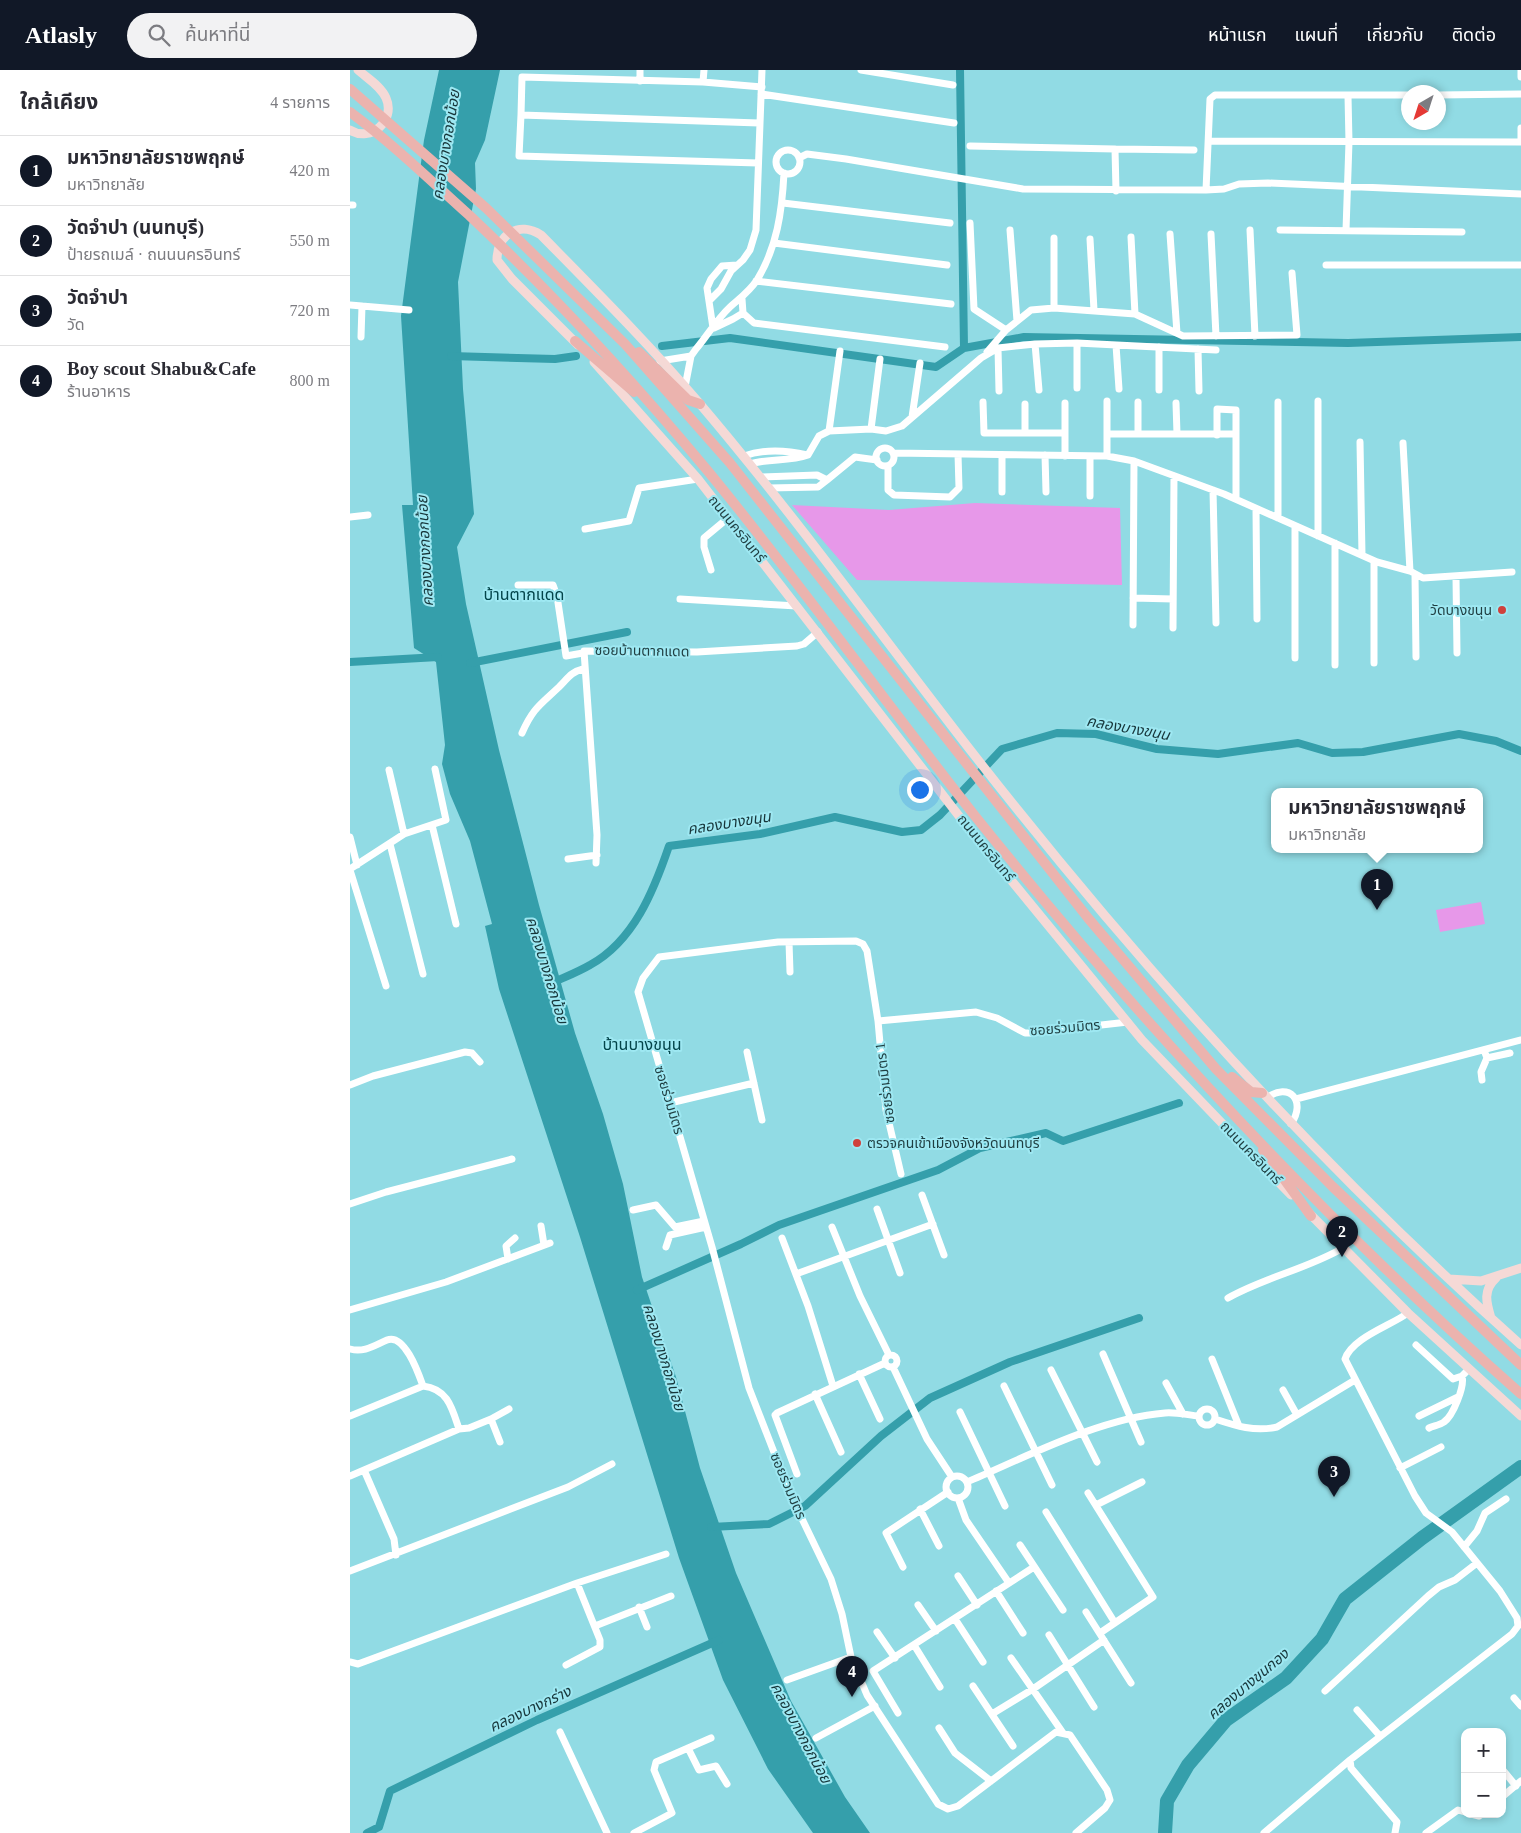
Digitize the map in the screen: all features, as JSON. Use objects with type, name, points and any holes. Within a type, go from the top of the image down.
[{"type":"main road","points":[[350,130],[363,134],[372,132],[385,121],[388,113],[386,96],[358,70]]},
{"type":"main road","points":[[350,89],[448,172],[528,247],[625,344],[730,463],[1088,918],[1216,1069],[1333,1188],[1521,1365]]},
{"type":"main road","name":"ถนนนครอินทร์","points":[[350,112],[444,193],[524,268],[597,343],[709,473],[823,617],[966,804],[1145,1016],[1245,1125],[1322,1205],[1464,1343],[1521,1394]]},
{"type":"main road","name":"ถนนนครอินทร์","points":[[1521,1345],[1449,1279],[1291,1124],[1264,1095],[1154,973],[980,762],[744,456],[685,386],[541,235],[530,229],[513,230],[500,242],[497,260],[512,279],[574,341],[698,479],[956,812],[1142,1040],[1311,1216],[1408,1313],[1521,1416]]},
{"type":"main road","points":[[574,341],[624,384],[649,402]]},
{"type":"main road","points":[[625,344],[643,355],[688,400],[700,404]]},
{"type":"main road","points":[[1216,1069],[1224,1071],[1251,1092],[1264,1095]]},
{"type":"main road","points":[[1245,1125],[1311,1216]]},
{"type":"main road","points":[[1449,1279],[1471,1281],[1496,1277],[1521,1268]]},
{"type":"main road","points":[[1492,1320],[1486,1295],[1489,1284],[1496,1277]]},
{"type":"street","points":[[527,70],[522,77],[519,156],[758,163]]},
{"type":"street","points":[[640,70],[640,81]]},
{"type":"street","points":[[704,70],[704,82]]},
{"type":"street","points":[[710,300],[721,289],[750,250],[757,224],[762,70]]},
{"type":"street","points":[[861,70],[953,85]]},
{"type":"street","points":[[1521,70],[1521,77]]},
{"type":"street","points":[[522,77],[704,82],[954,123]]},
{"type":"street","points":[[1206,190],[1210,100],[1215,94],[1401,95]]},
{"type":"street","points":[[1446,95],[1521,94]]},
{"type":"street","points":[[1346,230],[1349,142],[1348,96]]},
{"type":"street","points":[[521,115],[759,123]]},
{"type":"street","points":[[1209,141],[1521,142],[1521,128]]},
{"type":"street","points":[[970,146],[1194,150]]},
{"type":"street","points":[[1115,149],[1116,191]]},
{"type":"street","points":[[685,386],[691,356],[730,307],[742,299],[756,281],[774,242],[783,203],[784,174],[776,166],[777,155],[786,150],[796,153],[799,158],[797,169],[793,173],[784,174]]},
{"type":"street","points":[[799,158],[807,154],[816,155],[976,180],[1023,190],[1206,190],[1224,189],[1240,184],[1348,186],[1521,194]]},
{"type":"street","points":[[783,203],[950,223]]},
{"type":"street","points":[[970,223],[974,309],[1006,330]]},
{"type":"street","points":[[1010,230],[1017,321]]},
{"type":"street","points":[[1250,230],[1255,336]]},
{"type":"street","points":[[1280,230],[1462,232]]},
{"type":"street","points":[[1170,234],[1177,333]]},
{"type":"street","points":[[1211,234],[1216,336]]},
{"type":"street","points":[[1131,237],[1135,314]]},
{"type":"street","points":[[1054,238],[1054,308]]},
{"type":"street","points":[[1090,239],[1094,310]]},
{"type":"street","points":[[774,242],[947,265]]},
{"type":"street","points":[[713,328],[707,288],[714,274],[722,266],[737,265]]},
{"type":"street","points":[[1326,265],[1521,265]]},
{"type":"street","points":[[750,464],[761,460],[792,460],[808,456],[819,436],[829,431],[886,430],[902,426],[981,358],[1006,330],[1031,310],[1054,308],[1135,314],[1183,336],[1297,336],[1292,273]]},
{"type":"street","points":[[756,281],[951,304]]},
{"type":"street","points":[[742,299],[742,312],[754,323],[945,347]]},
{"type":"street","points":[[350,305],[409,310]]},
{"type":"street","points":[[361,337],[362,306]]},
{"type":"street","points":[[713,328],[734,319],[742,312]]},
{"type":"street","points":[[981,358],[998,348],[1035,344],[1077,343],[1216,350]]},
{"type":"street","points":[[1077,343],[1077,388]]},
{"type":"street","points":[[1035,344],[1039,390]]},
{"type":"street","points":[[1116,345],[1119,389]]},
{"type":"street","points":[[1159,347],[1159,390]]},
{"type":"street","points":[[998,348],[999,391]]},
{"type":"street","points":[[1198,349],[1198,391]]},
{"type":"street","points":[[829,431],[840,351]]},
{"type":"street","points":[[660,361],[691,356]]},
{"type":"street","points":[[871,429],[880,359]]},
{"type":"street","points":[[912,417],[920,363]]},
{"type":"street","points":[[1318,401],[1318,536]]},
{"type":"street","points":[[982,402],[984,433],[1065,433]]},
{"type":"street","points":[[1107,402],[1107,456]]},
{"type":"street","points":[[1138,402],[1138,434]]},
{"type":"street","points":[[1278,402],[1278,518]]},
{"type":"street","points":[[1065,403],[1065,456]]},
{"type":"street","points":[[1176,403],[1177,434]]},
{"type":"street","points":[[1025,404],[1025,433]]},
{"type":"street","points":[[1217,434],[1217,409],[1236,410],[1236,500]]},
{"type":"street","points":[[1108,434],[1236,434]]},
{"type":"street","points":[[1360,442],[1362,555]]},
{"type":"street","points":[[1403,443],[1416,657]]},
{"type":"street","points":[[769,488],[818,487],[855,458],[877,460],[882,466],[888,466],[894,461],[893,453],[889,449],[884,448],[878,452],[877,460]]},
{"type":"street","points":[[744,456],[755,452],[790,451],[808,456]]},
{"type":"street","points":[[893,453],[1107,456],[1134,461],[1213,490],[1374,561],[1423,578],[1512,572]]},
{"type":"street","points":[[888,466],[888,490],[894,495],[950,497],[959,488],[958,454]]},
{"type":"street","points":[[1002,455],[1002,492]]},
{"type":"street","points":[[1046,456],[1046,492]]},
{"type":"street","points":[[1090,456],[1090,496]]},
{"type":"street","points":[[1133,625],[1134,461]]},
{"type":"street","points":[[760,477],[816,475],[827,480]]},
{"type":"street","points":[[1173,628],[1174,476]]},
{"type":"street","points":[[585,529],[629,521],[639,488],[698,479]]},
{"type":"street","points":[[1213,490],[1216,623]]},
{"type":"street","points":[[1256,508],[1256,619]]},
{"type":"street","points":[[350,517],[368,516]]},
{"type":"street","points":[[711,570],[704,546],[704,538],[728,518]]},
{"type":"street","points":[[1295,526],[1295,658]]},
{"type":"street","points":[[1335,543],[1335,665]]},
{"type":"street","points":[[1374,561],[1374,663]]},
{"type":"street","points":[[1456,577],[1457,653]]},
{"type":"street","points":[[518,585],[553,584],[557,596],[566,656],[583,653]]},
{"type":"street","points":[[1133,598],[1173,599]]},
{"type":"street","points":[[680,599],[797,606]]},
{"type":"street","name":"ซอยบ้านตากแดด","points":[[568,859],[597,859],[597,835],[583,653],[586,650],[697,652],[797,646],[804,644],[818,632]]},
{"type":"street","points":[[522,733],[531,713],[540,703],[572,671],[584,669]]},
{"type":"street","points":[[352,868],[404,834],[446,820],[435,769]]},
{"type":"street","points":[[389,770],[404,834]]},
{"type":"street","points":[[432,825],[456,924]]},
{"type":"street","points":[[350,837],[352,868],[386,986]]},
{"type":"street","points":[[390,844],[424,974]]},
{"type":"street","name":"ซอยร่วมมิตร","points":[[1063,1734],[1056,1732],[952,1809],[943,1808],[938,1804],[867,1694],[850,1657],[842,1614],[832,1579],[791,1496],[749,1388],[718,1268],[638,997],[641,982],[656,959],[660,957],[789,942],[856,941],[863,944],[866,950],[878,1021],[976,1012],[998,1018],[1025,1033],[1128,1022]]},
{"type":"street","points":[[789,942],[790,972]]},
{"type":"street","name":"ซอยร่วมมิตร 1","points":[[878,1021],[886,1110],[901,1174]]},
{"type":"street","points":[[1296,1099],[1521,1040]]},
{"type":"street","points":[[1484,1050],[1488,1058]]},
{"type":"street","points":[[350,1085],[373,1076],[465,1052],[472,1053],[480,1062]]},
{"type":"street","points":[[747,1052],[762,1120]]},
{"type":"street","points":[[1488,1058],[1510,1053]]},
{"type":"street","points":[[1482,1080],[1481,1072],[1488,1058]]},
{"type":"street","points":[[670,1103],[754,1083]]},
{"type":"street","points":[[1264,1095],[1287,1092],[1296,1099],[1298,1112],[1291,1124]]},
{"type":"street","points":[[350,1204],[386,1192],[512,1159]]},
{"type":"street","points":[[922,1195],[944,1255]]},
{"type":"street","points":[[633,1210],[656,1205],[675,1227],[705,1224]]},
{"type":"street","points":[[876,1209],[900,1273]]},
{"type":"street","points":[[666,1247],[670,1236],[705,1224]]},
{"type":"street","points":[[796,1274],[933,1224]]},
{"type":"street","points":[[350,1310],[446,1282],[547,1244],[541,1226]]},
{"type":"street","points":[[832,1227],[843,1256],[889,1355]]},
{"type":"street","points":[[508,1259],[506,1246],[515,1238]]},
{"type":"street","points":[[782,1238],[796,1274],[833,1386]]},
{"type":"street","points":[[1228,1298],[1249,1287],[1320,1261],[1344,1248]]},
{"type":"street","points":[[1264,1833],[1351,1759],[1512,1634],[1518,1626],[1517,1618],[1500,1592],[1452,1532],[1426,1513],[1400,1468],[1345,1359],[1348,1350],[1408,1313]]},
{"type":"street","points":[[350,1349],[366,1350],[389,1339],[396,1340],[402,1344],[408,1353],[424,1386]]},
{"type":"street","points":[[1416,1345],[1453,1379],[1462,1376],[1469,1368]]},
{"type":"street","points":[[1103,1354],[1141,1442]]},
{"type":"street","points":[[885,1363],[885,1358],[889,1355]]},
{"type":"street","points":[[889,1355],[894,1355],[897,1358],[897,1363],[893,1367]]},
{"type":"street","points":[[1212,1359],[1239,1426]]},
{"type":"street","points":[[885,1363],[893,1367]]},
{"type":"street","points":[[797,1474],[775,1415],[815,1394],[885,1363]]},
{"type":"street","points":[[893,1367],[920,1427],[952,1477]]},
{"type":"street","points":[[1051,1370],[1096,1462]]},
{"type":"street","points":[[859,1374],[880,1419]]},
{"type":"street","points":[[1429,1428],[1444,1422],[1454,1410],[1464,1382],[1462,1376]]},
{"type":"street","points":[[1215,1419],[1263,1430],[1277,1427],[1355,1380]]},
{"type":"street","points":[[1166,1383],[1182,1414]]},
{"type":"street","points":[[350,1416],[424,1386],[435,1388],[444,1394],[459,1429]]},
{"type":"street","points":[[1004,1386],[1052,1485]]},
{"type":"street","points":[[1283,1390],[1297,1415]]},
{"type":"street","points":[[815,1394],[841,1452]]},
{"type":"street","points":[[1419,1416],[1458,1397]]},
{"type":"street","points":[[350,1476],[459,1429],[470,1428],[509,1409]]},
{"type":"street","points":[[1208,1409],[1214,1413],[1215,1419],[1211,1424],[1205,1425],[1200,1422],[1199,1416],[1202,1410],[1208,1409]]},
{"type":"street","points":[[960,1412],[1006,1506]]},
{"type":"street","points":[[967,1482],[1036,1451],[1130,1419],[1166,1412],[1199,1416]]},
{"type":"street","points":[[491,1419],[500,1442]]},
{"type":"street","points":[[1400,1468],[1441,1447]]},
{"type":"street","points":[[350,1572],[568,1487],[612,1464]]},
{"type":"street","points":[[364,1470],[394,1539],[396,1555]]},
{"type":"street","points":[[948,1492],[947,1484],[952,1477],[961,1476],[967,1482],[968,1490],[958,1498]]},
{"type":"street","points":[[1096,1505],[1142,1482]]},
{"type":"street","points":[[948,1492],[958,1498],[966,1520],[1009,1583]]},
{"type":"street","points":[[903,1567],[886,1533],[948,1492]]},
{"type":"street","points":[[992,1714],[1068,1666],[1115,1623],[1153,1597],[1088,1493]]},
{"type":"street","points":[[1464,1547],[1477,1531],[1485,1513],[1506,1499]]},
{"type":"street","points":[[920,1510],[938,1546]]},
{"type":"street","points":[[1046,1512],[1115,1623]]},
{"type":"street","points":[[1020,1544],[1063,1610]]},
{"type":"street","points":[[350,1662],[358,1664],[577,1583],[666,1554]]},
{"type":"street","points":[[1325,1691],[1428,1596],[1439,1587],[1455,1580],[1477,1563]]},
{"type":"street","points":[[898,1713],[872,1672],[1034,1567]]},
{"type":"street","points":[[958,1576],[976,1604]]},
{"type":"street","points":[[566,1665],[599,1649],[600,1640],[577,1583]]},
{"type":"street","points":[[996,1592],[1023,1633]]},
{"type":"street","points":[[595,1626],[671,1596]]},
{"type":"street","points":[[918,1605],[936,1631]]},
{"type":"street","points":[[640,1607],[647,1627]]},
{"type":"street","points":[[1086,1612],[1131,1683]]},
{"type":"street","points":[[955,1618],[983,1662]]},
{"type":"street","points":[[877,1632],[895,1658]]},
{"type":"street","points":[[1050,1635],[1094,1707]]},
{"type":"street","points":[[914,1646],[940,1687]]},
{"type":"street","points":[[787,1680],[850,1657]]},
{"type":"street","points":[[1011,1658],[1063,1734],[1070,1735],[1107,1790],[1110,1800],[1105,1808],[1076,1833]]},
{"type":"street","points":[[973,1686],[1013,1746]]},
{"type":"street","points":[[1514,1698],[1521,1706]]},
{"type":"street","points":[[816,1738],[875,1706]]},
{"type":"street","points":[[1357,1710],[1380,1736]]},
{"type":"street","points":[[939,1728],[954,1753],[991,1781]]},
{"type":"street","points":[[560,1732],[607,1833]]},
{"type":"street","points":[[634,1833],[671,1814],[654,1768],[658,1761],[711,1738]]},
{"type":"street","points":[[688,1748],[699,1770],[716,1766],[727,1784]]},
{"type":"street","points":[[1351,1759],[1351,1768],[1397,1822],[1395,1833]]},
{"type":"street","points":[[1506,1772],[1518,1783],[1506,1794]]},
{"type":"street","points":[[1426,1833],[1458,1810],[1461,1811]]},
{"type":"shaded area","points":[[975,503],[1120,508],[1122,585],[857,580],[792,505],[889,510]]},
{"type":"shaded area","points":[[1481,902],[1485,924],[1440,932],[1436,910]]},
{"type":"water","name":"คลองบางกอกน้อย","points":[[439,70],[500,70],[485,140],[475,163],[476,189],[458,282],[463,389],[474,514],[457,547],[466,604],[499,750],[539,905],[575,1033],[603,1114],[623,1184],[642,1277],[676,1377],[700,1468],[736,1573],[791,1701],[845,1797],[870,1833],[813,1833],[768,1769],[723,1680],[679,1558],[580,1237],[499,989],[485,926],[492,924],[470,841],[450,794],[442,764],[445,745],[436,662],[414,648],[402,505],[413,505],[401,316],[424,140]]},
{"type":"waterway","points":[[960,70],[964,348]]},
{"type":"waterway","points":[[662,346],[730,338],[936,367],[964,348],[1024,337],[1348,343],[1521,337]]},
{"type":"waterway","points":[[451,356],[555,359],[576,356]]},
{"type":"waterway","points":[[470,663],[627,632]]},
{"type":"waterway","points":[[350,662],[438,657]]},
{"type":"waterway","name":"คลองบางขนุน","points":[[552,983],[590,965],[619,942],[649,897],[669,846],[760,834],[835,817],[902,832],[921,830],[940,815],[1002,749],[1057,733],[1096,734],[1157,749],[1218,754],[1298,743],[1332,753],[1363,752],[1459,734],[1496,741],[1521,751]]},
{"type":"waterway","points":[[637,1290],[779,1225],[938,1170],[980,1148],[1046,1133],[1063,1141],[1179,1103]]},
{"type":"waterway","points":[[711,1527],[769,1524],[805,1506],[881,1436],[930,1398],[1010,1362],[1139,1318]]},
{"type":"waterway","name":"คลองบางขุนกอง","points":[[1165,1833],[1167,1801],[1188,1765],[1226,1720],[1286,1678],[1322,1639],[1345,1599],[1422,1538],[1521,1467]]},
{"type":"waterway","name":"คลองบางกร่าง","points":[[367,1833],[379,1827],[390,1791],[537,1720],[719,1640]]},
{"type":"place","name":"วัดบางขนุน","points":[[1502,610]]},
{"type":"place","name":"มหาวิทยาลัยราชพฤกษ์","points":[[1377,910]]},
{"type":"place","name":"ตรวจคนเข้าเมืองจังหวัดนนทบุรี","points":[[857,1143]]},
{"type":"place","name":"วัดจำปา (นนทบุรี)","points":[[1342,1257]]},
{"type":"place","name":"วัดจําปา","points":[[1334,1497]]},
{"type":"place","name":"Boy scout Shabu&Cafe","points":[[852,1697]]},
{"type":"district","name":"บ้านตากแดด","points":[[524,594]]},
{"type":"district","name":"บ้านบางขนุน","points":[[642,1044]]}]
